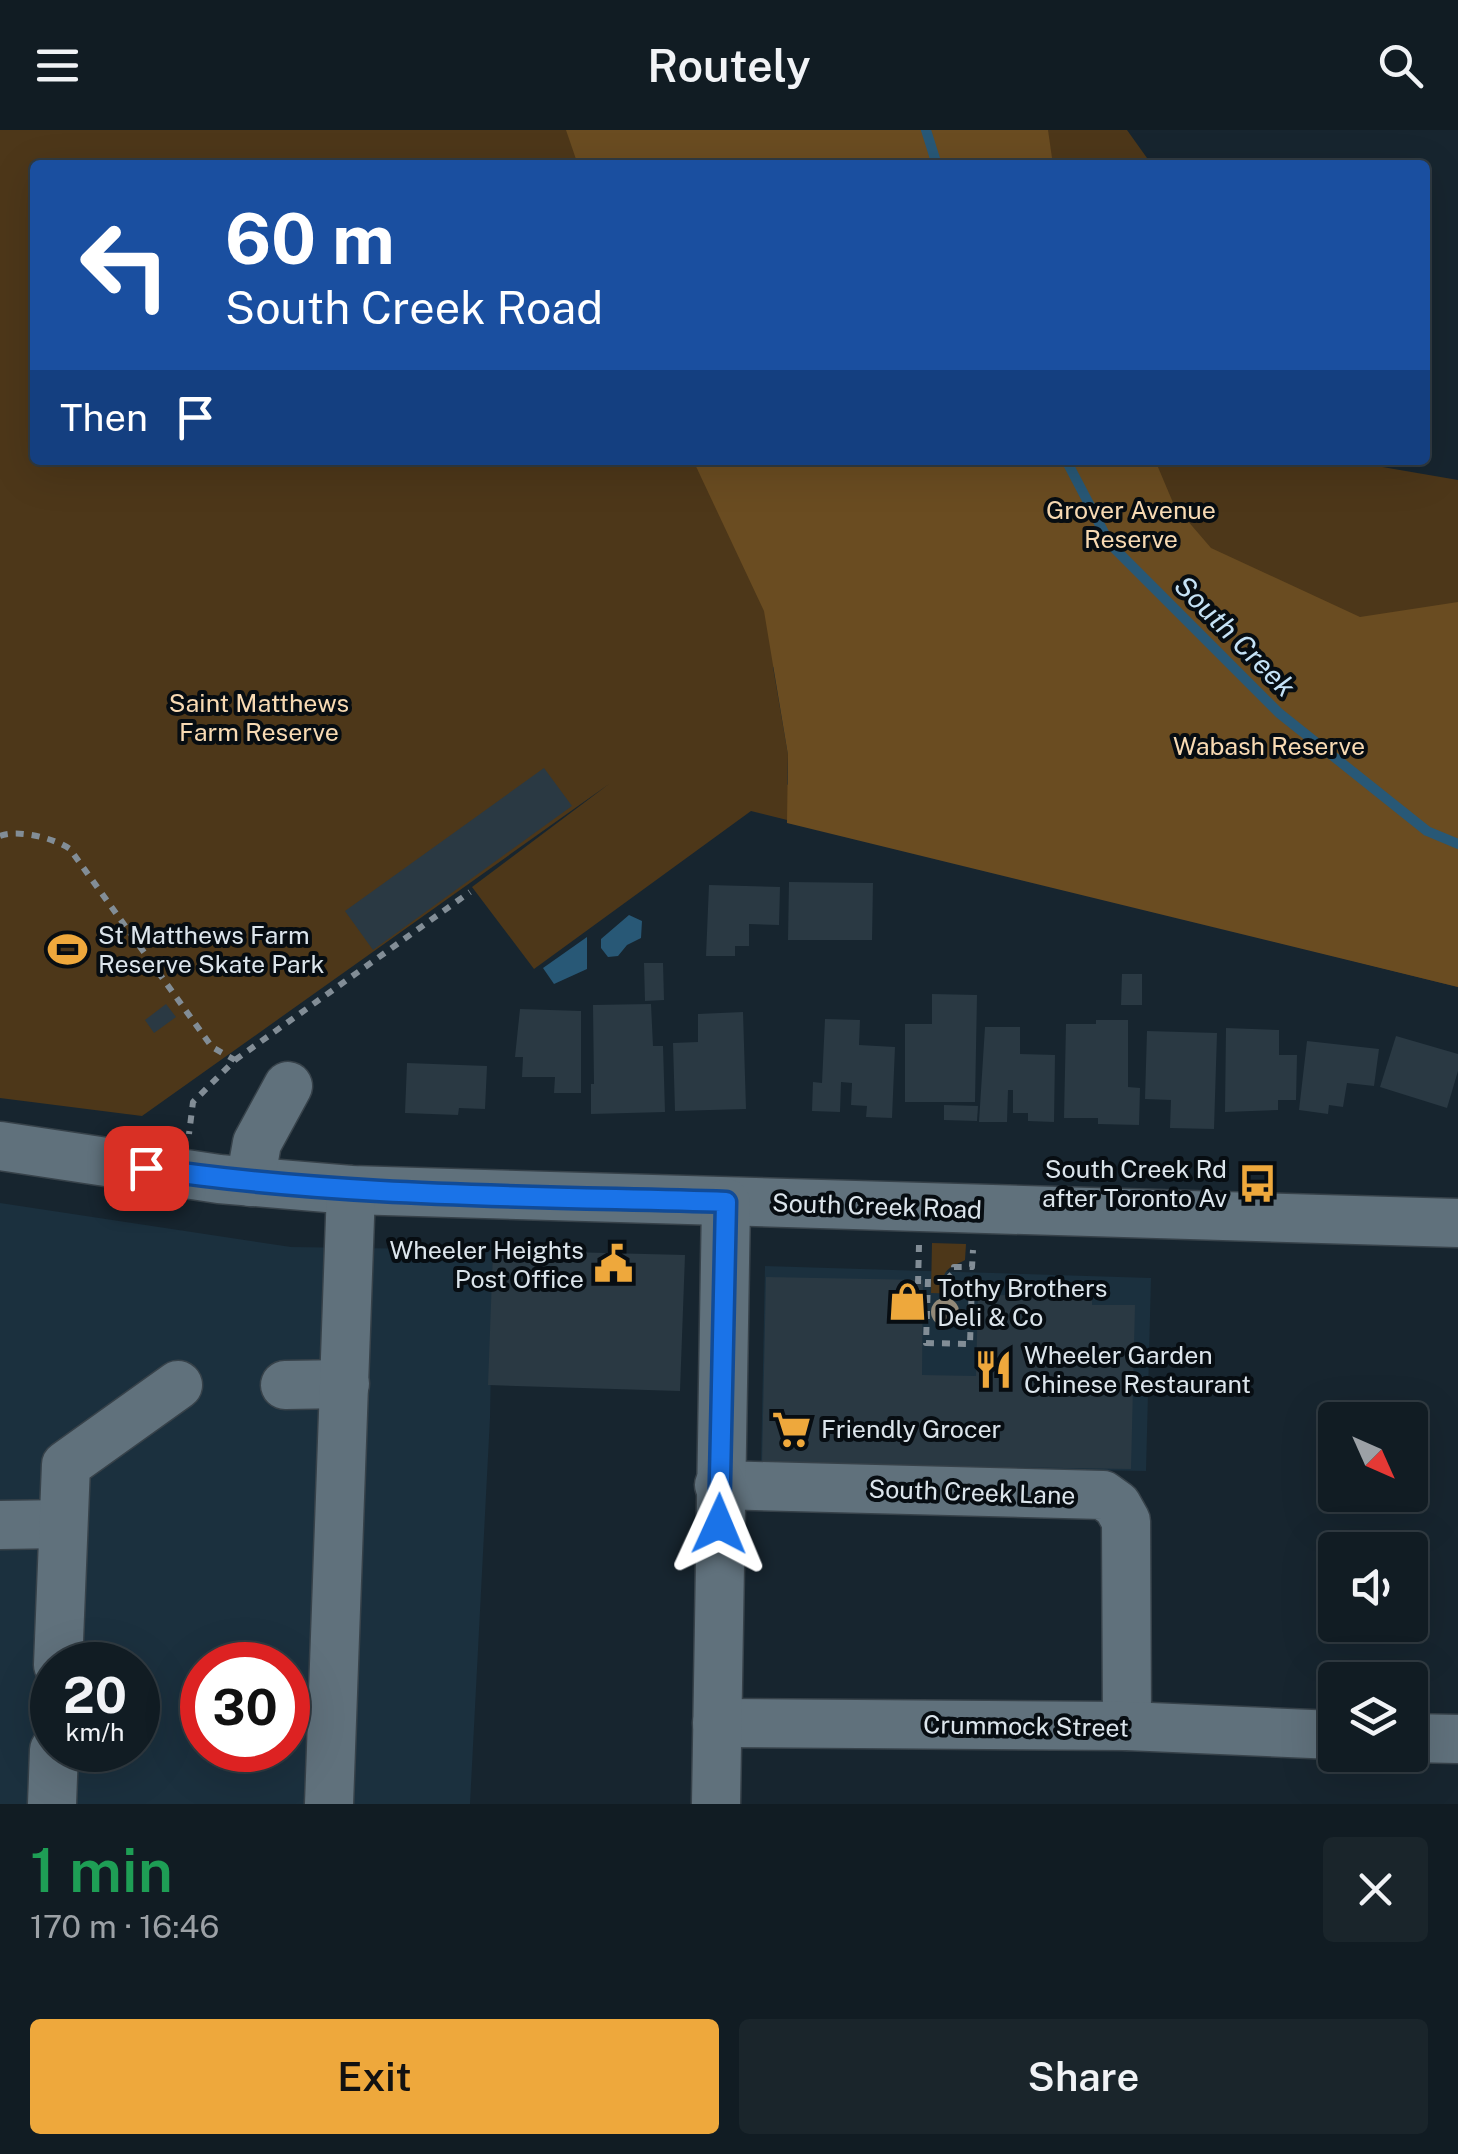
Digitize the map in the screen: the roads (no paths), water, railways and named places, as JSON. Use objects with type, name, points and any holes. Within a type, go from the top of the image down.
[{"type":"street","points":[[250,1182],[257,1143],[288,1086]]},
{"type":"street","name":"South Creek Road","points":[[0,1146],[250,1182],[351,1190],[1458,1223]]},
{"type":"street","points":[[329,1804],[351,1190]]},
{"type":"street","points":[[716,1804],[726,1202]]},
{"type":"street","points":[[284,1385],[345,1384]]},
{"type":"street","points":[[59,1642],[66,1465],[178,1385]]},
{"type":"street","name":"South Creek Lane","points":[[719,1485],[1103,1495],[1118,1505],[1126,1521],[1127,1726]]},
{"type":"street","points":[[0,1525],[64,1524]]},
{"type":"street","name":"Crummock Street","points":[[718,1723],[1127,1726],[1318,1733]]},
{"type":"street","points":[[1428,1739],[1458,1740]]},
{"type":"street","points":[[52,1804],[53,1772]]},
{"type":"water","points":[[629,915],[642,921],[641,938],[627,945],[618,956],[608,957],[601,948],[601,939]]},
{"type":"water","points":[[587,937],[587,969],[554,984],[543,968]]},
{"type":"waterway","name":"South Creek","points":[[926,130],[935,160]]},
{"type":"waterway","name":"South Creek","points":[[1069,465],[1110,544],[1279,713],[1427,831],[1458,844]]},
{"type":"place","name":"St Matthews Farm Reserve Skate Park","points":[[68,949]]},
{"type":"place","name":"South Creek Rd after Toronto Av","points":[[1257,1183]]},
{"type":"place","name":"Wheeler Heights Post Office","points":[[614,1264]]},
{"type":"place","name":"Tothy Brothers Deli & Co","points":[[907,1302]]},
{"type":"place","name":"Wheeler Garden Chinese Restaurant","points":[[994,1369]]},
{"type":"place","name":"Friendly Grocer","points":[[791,1429]]},
{"type":"park label","name":"Grover Avenue Reserve","points":[[1131,524]]},
{"type":"park label","name":"Saint Matthews Farm Reserve","points":[[259,718]]},
{"type":"park label","name":"Wabash Reserve","points":[[1269,746]]}]
